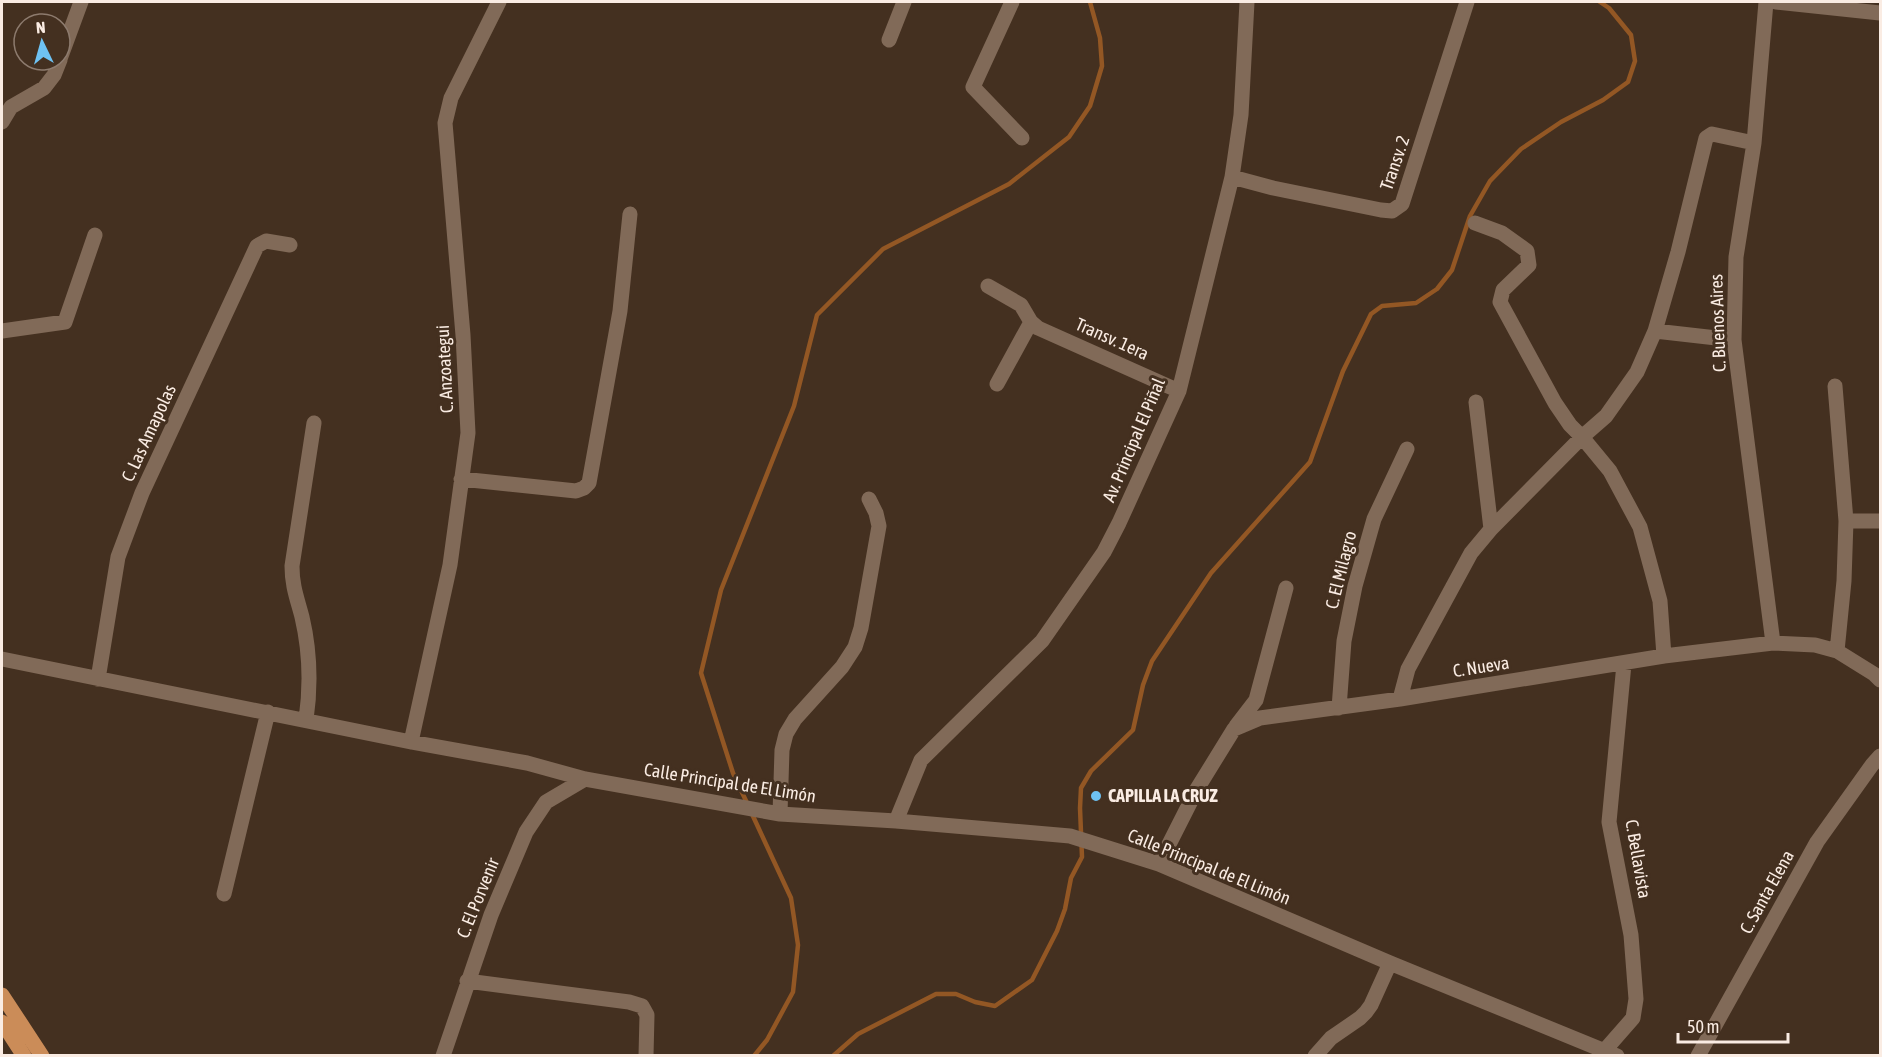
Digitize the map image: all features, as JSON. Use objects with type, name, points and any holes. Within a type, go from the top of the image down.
[{"type":"main road","points":[[2,995],[42,1056]]},
{"type":"main road","points":[[2,1022],[24,1056]]},
{"type":"street","points":[[72,27],[81,2]]},
{"type":"street","name":"C. Anzoategui","points":[[411,742],[450,565],[468,433],[463,335],[445,123],[451,98],[499,2]]},
{"type":"street","points":[[889,40],[904,2]]},
{"type":"street","points":[[1012,2],[974,87],[1022,138]]},
{"type":"street","name":"Av. Principal El Piñal","points":[[896,821],[921,760],[1041,641],[1104,552],[1179,391],[1232,177],[1241,115],[1247,2]]},
{"type":"street","name":"Transv. 2","points":[[1232,177],[1273,188],[1381,210],[1392,211],[1402,204],[1467,2]]},
{"type":"street","name":"C. Buenos Aires","points":[[1766,2],[1754,143],[1736,257],[1734,340],[1773,644]]},
{"type":"street","points":[[1776,2],[1881,13]]},
{"type":"street","points":[[2,122],[11,107],[44,88],[55,72]]},
{"type":"street","points":[[1400,699],[1407,669],[1471,553],[1491,529],[1582,437],[1606,416],[1637,372],[1655,332],[1678,252],[1706,138],[1712,134],[1754,143]]},
{"type":"street","points":[[461,479],[576,491],[584,489],[589,483],[620,311],[630,214]]},
{"type":"street","points":[[1475,224],[1502,233],[1527,251],[1528,265],[1503,291],[1500,302],[1555,403],[1570,425],[1610,471],[1640,527],[1660,601],[1664,656]]},
{"type":"street","points":[[2,331],[65,322],[95,235]]},
{"type":"street","name":"C. Las Amapolas","points":[[98,679],[118,557],[142,493],[257,246],[266,241],[290,245]]},
{"type":"street","points":[[988,286],[1021,305],[1030,322],[997,384]]},
{"type":"street","name":"Transv. 1era","points":[[1030,322],[1038,328],[1179,391]]},
{"type":"street","points":[[1655,332],[1734,340]]},
{"type":"street","points":[[1835,386],[1846,521],[1844,581],[1836,651]]},
{"type":"street","points":[[1476,402],[1491,529]]},
{"type":"street","points":[[306,720],[309,701],[309,668],[302,616],[292,583],[292,566],[314,423]]},
{"type":"street","name":"C. El Milagro","points":[[1339,708],[1344,641],[1355,586],[1374,519],[1407,449]]},
{"type":"street","points":[[780,814],[782,750],[786,734],[795,718],[842,667],[855,648],[861,628],[879,526],[869,498]]},
{"type":"street","points":[[1846,521],[1881,521]]},
{"type":"street","points":[[1159,864],[1197,789],[1234,729],[1256,700],[1286,588]]},
{"type":"street","name":"C. Nueva","points":[[1234,729],[1260,718],[1400,699],[1664,656],[1773,644],[1815,645],[1836,651],[1881,680]]},
{"type":"street","name":"Calle Principal de El Limón","points":[[2,659],[527,764],[585,779],[760,811],[1072,836],[1159,864],[1608,1054]]},
{"type":"street","name":"C. Bellavista","points":[[1608,1054],[1633,1018],[1636,999],[1632,935],[1609,822],[1624,664]]},
{"type":"street","points":[[224,894],[268,712]]},
{"type":"street","name":"C. Santa Elena","points":[[1698,1056],[1817,842],[1872,765],[1881,756]]},
{"type":"street","name":"C. El Porvenir","points":[[443,1056],[491,915],[526,832],[546,802],[585,779]]},
{"type":"street","points":[[1316,1056],[1331,1038],[1366,1012],[1390,963]]},
{"type":"street","points":[[468,981],[629,1002],[642,1006],[647,1015],[646,1056]]},
{"type":"waterway","points":[[747,803],[733,773],[701,673],[721,590],[794,406],[817,315],[883,249],[1009,184],[1069,137],[1090,106],[1102,66],[1100,38],[1090,2]]},
{"type":"waterway","points":[[833,1056],[858,1034],[936,994],[956,994],[975,1002],[995,1006],[1032,980],[1057,931],[1065,909],[1071,878],[1082,857],[1081,788],[1091,771],[1133,730],[1143,685],[1152,661],[1211,573],[1310,462],[1343,371],[1371,314],[1382,306],[1416,303],[1437,289],[1452,270],[1470,216],[1490,181],[1521,149],[1561,122],[1603,100],[1628,82],[1635,61],[1631,35],[1609,8],[1600,2]]},
{"type":"waterway","points":[[752,814],[791,898],[798,945],[793,992],[767,1040],[754,1056]]},
{"type":"place","name":"CAPILLA LA CRUZ","points":[[1096,796]]}]
